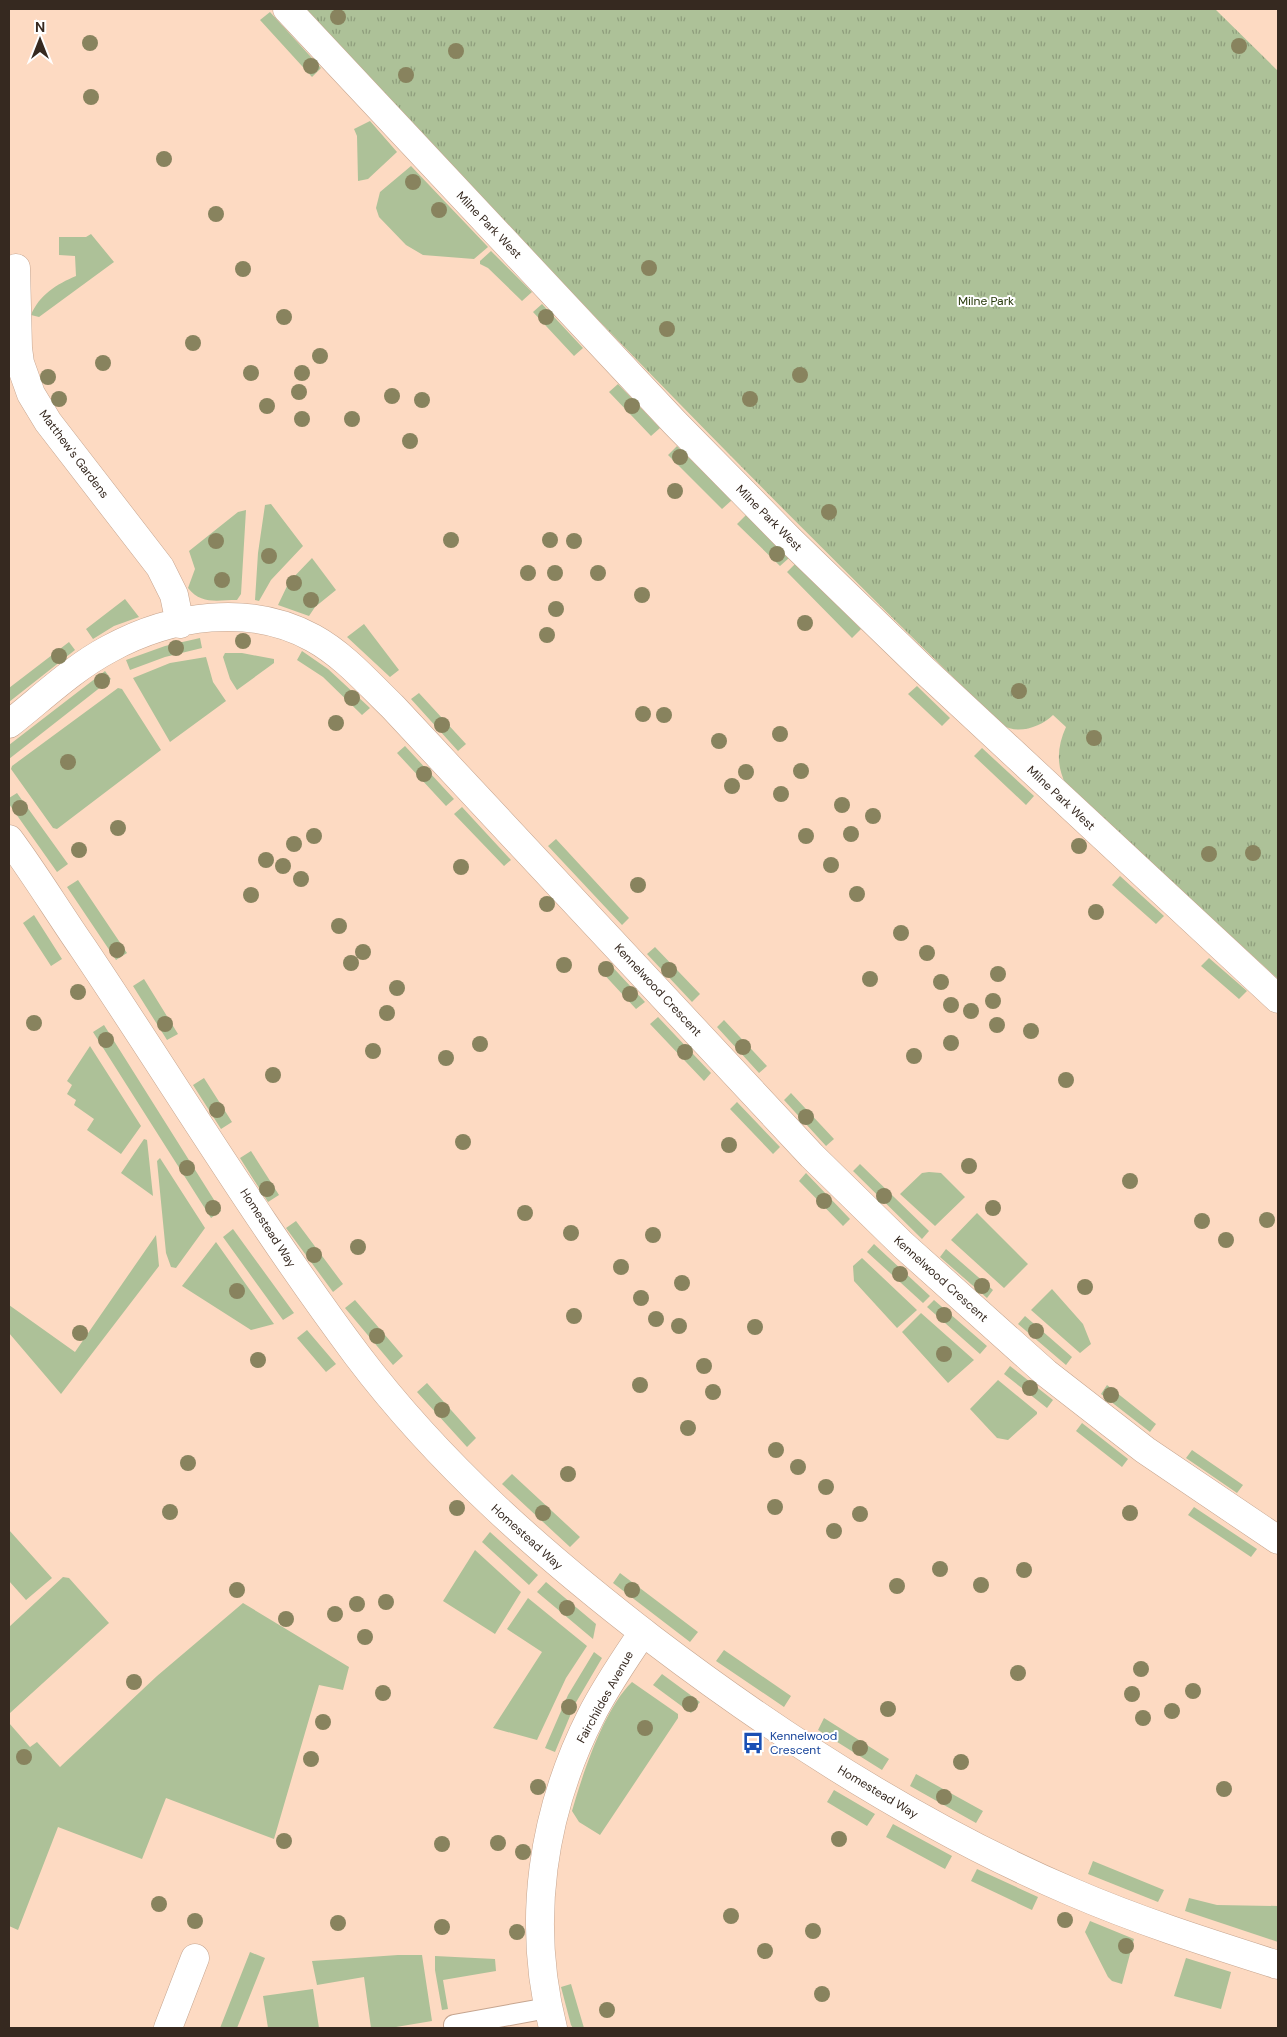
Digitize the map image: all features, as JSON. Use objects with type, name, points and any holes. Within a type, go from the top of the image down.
[{"type":"street","name":"Milne Park West","points":[[287,9],[668,416],[790,540],[922,668],[1278,999]]},
{"type":"street","name":"Matthew's Gardens","points":[[16,268],[18,348],[20,363],[31,394],[48,422],[163,572],[174,595],[180,624]]},
{"type":"street","name":"Kennelwood Crescent","points":[[9,724],[106,651],[142,634],[180,624],[224,616],[261,618],[297,630],[335,652],[357,670],[403,717],[812,1156],[903,1245],[1046,1373],[1145,1450],[1278,1540]]},
{"type":"street","name":"Homestead Way","points":[[9,839],[289,1260],[380,1385],[440,1453],[489,1503],[552,1560],[719,1690],[833,1765],[940,1828],[1070,1892],[1174,1931],[1278,1965]]},
{"type":"street","name":"Fairchildes Avenue","points":[[550,2018],[541,1966],[539,1915],[544,1861],[552,1820],[570,1764],[592,1714],[643,1632]]},
{"type":"street","points":[[168,2028],[195,1958]]},
{"type":"lane","points":[[454,2025],[550,2018]]},
{"type":"green space","name":"Milne Park","points":[[306,9],[1215,9],[1278,71],[1278,979],[1066,785],[1059,763],[1059,749],[1066,727],[1053,715],[1042,723],[1029,728],[1015,729],[1002,725],[824,550],[649,372],[476,192]]},
{"type":"green space","points":[[270,12],[321,68],[312,77],[260,20]]},
{"type":"green space","points":[[370,121],[397,152],[368,179],[358,181],[357,136],[354,129]]},
{"type":"green space","points":[[411,166],[488,247],[474,259],[423,255],[406,245],[379,217],[376,208],[380,192]]},
{"type":"green space","points":[[91,234],[114,262],[39,317],[31,315],[34,308],[49,291],[76,276],[75,256],[59,255],[59,237],[86,237]]},
{"type":"green space","points":[[491,251],[532,292],[522,301],[488,268],[480,264],[480,261]]},
{"type":"green space","points":[[542,304],[583,348],[574,356],[533,312]]},
{"type":"green space","points":[[618,384],[660,428],[651,436],[609,392]]},
{"type":"green space","points":[[677,446],[732,500],[722,509],[668,455]]},
{"type":"green space","points":[[271,504],[303,546],[271,580],[259,601],[255,600],[258,553],[265,505]]},
{"type":"green space","points":[[246,510],[241,594],[237,600],[217,601],[198,597],[188,588],[195,569],[189,551],[238,512]]},
{"type":"green space","points":[[746,515],[789,558],[780,566],[737,524]]},
{"type":"green space","points":[[312,558],[336,590],[315,607],[309,616],[278,605],[289,582]]},
{"type":"green space","points":[[796,563],[861,629],[852,638],[787,572]]},
{"type":"green space","points":[[125,599],[139,617],[114,626],[93,639],[86,629]]},
{"type":"green space","points":[[364,624],[399,670],[390,677],[347,637]]},
{"type":"green space","points":[[200,638],[202,648],[165,657],[130,670],[126,660],[165,646]]},
{"type":"green space","points":[[69,642],[75,650],[9,702],[9,688]]},
{"type":"green space","points":[[302,651],[328,669],[370,708],[362,715],[323,677],[297,660]]},
{"type":"green space","points":[[225,653],[242,653],[274,659],[274,663],[237,690],[230,679],[223,657]]},
{"type":"green space","points":[[206,657],[213,682],[226,701],[170,742],[133,678],[170,663]]},
{"type":"green space","points":[[105,671],[111,679],[9,759],[9,745]]},
{"type":"green space","points":[[917,686],[950,718],[942,726],[908,694]]},
{"type":"green space","points":[[118,688],[122,689],[161,750],[57,829],[53,828],[11,769],[12,766]]},
{"type":"green space","points":[[419,693],[466,744],[458,751],[411,699]]},
{"type":"green space","points":[[405,746],[454,799],[446,806],[397,753]]},
{"type":"green space","points":[[982,748],[1034,796],[1026,805],[974,756]]},
{"type":"green space","points":[[17,793],[68,864],[57,872],[9,804],[9,798]]},
{"type":"green space","points":[[462,807],[511,860],[504,866],[454,814]]},
{"type":"green space","points":[[556,839],[629,918],[622,925],[548,846]]},
{"type":"green space","points":[[1120,876],[1164,916],[1156,924],[1112,885]]},
{"type":"green space","points":[[78,880],[127,953],[116,960],[67,887]]},
{"type":"green space","points":[[34,915],[62,959],[51,966],[23,923]]},
{"type":"green space","points":[[655,947],[700,994],[692,1002],[647,954]]},
{"type":"green space","points":[[1209,958],[1247,991],[1239,999],[1201,966]]},
{"type":"green space","points":[[607,961],[645,1002],[636,1009],[599,969]]},
{"type":"green space","points":[[144,979],[178,1034],[167,1040],[133,986]]},
{"type":"green space","points":[[658,1017],[711,1073],[704,1081],[650,1024]]},
{"type":"green space","points":[[724,1020],[767,1066],[759,1073],[717,1027]]},
{"type":"green space","points":[[104,1025],[221,1211],[211,1218],[93,1032]]},
{"type":"green space","points":[[90,1046],[141,1126],[121,1154],[87,1130],[94,1119],[74,1105],[76,1100],[67,1094],[72,1085],[67,1081]]},
{"type":"green space","points":[[204,1078],[232,1122],[221,1129],[193,1085]]},
{"type":"green space","points":[[791,1093],[834,1139],[826,1146],[784,1100]]},
{"type":"green space","points":[[737,1102],[780,1147],[773,1154],[730,1109]]},
{"type":"green space","points":[[144,1139],[147,1140],[153,1196],[121,1173]]},
{"type":"green space","points":[[251,1151],[279,1195],[268,1202],[240,1158]]},
{"type":"green space","points":[[160,1158],[205,1228],[176,1268],[171,1267],[166,1253],[157,1161]]},
{"type":"green space","points":[[860,1164],[929,1231],[922,1239],[853,1171]]},
{"type":"green space","points":[[806,1173],[850,1219],[843,1226],[799,1181]]},
{"type":"green space","points":[[922,1173],[941,1173],[965,1197],[935,1226],[900,1194]]},
{"type":"green space","points":[[977,1213],[1028,1264],[1004,1288],[951,1240]]},
{"type":"green space","points":[[296,1221],[343,1284],[333,1292],[286,1228]]},
{"type":"green space","points":[[233,1229],[294,1313],[283,1320],[223,1237]]},
{"type":"green space","points":[[156,1235],[159,1266],[61,1394],[9,1333],[9,1305],[75,1352]]},
{"type":"green space","points":[[216,1242],[274,1324],[251,1330],[182,1286]]},
{"type":"green space","points":[[874,1244],[930,1296],[923,1303],[867,1252]]},
{"type":"green space","points":[[946,1249],[993,1290],[987,1298],[940,1257]]},
{"type":"green space","points":[[862,1258],[917,1310],[897,1328],[854,1281],[853,1266]]},
{"type":"green space","points":[[1052,1289],[1083,1324],[1091,1344],[1080,1353],[1031,1310]]},
{"type":"green space","points":[[355,1300],[403,1356],[393,1365],[345,1308]]},
{"type":"green space","points":[[934,1300],[987,1346],[980,1354],[927,1307]]},
{"type":"green space","points":[[921,1313],[974,1360],[948,1383],[902,1332]]},
{"type":"green space","points":[[1025,1316],[1072,1357],[1066,1365],[1018,1324]]},
{"type":"green space","points":[[307,1330],[336,1364],[326,1372],[297,1338]]},
{"type":"green space","points":[[1010,1366],[1053,1400],[1047,1408],[1004,1374]]},
{"type":"green space","points":[[998,1380],[1037,1412],[1008,1440],[997,1438],[970,1409]]},
{"type":"green space","points":[[427,1383],[476,1438],[467,1447],[417,1392]]},
{"type":"green space","points":[[1107,1385],[1156,1424],[1150,1432],[1101,1394]]},
{"type":"green space","points":[[1082,1423],[1128,1459],[1122,1467],[1076,1431]]},
{"type":"green space","points":[[1192,1450],[1243,1485],[1237,1493],[1186,1458]]},
{"type":"green space","points":[[512,1474],[580,1537],[570,1547],[502,1484]]},
{"type":"green space","points":[[1194,1507],[1257,1549],[1251,1557],[1188,1515]]},
{"type":"green space","points":[[9,1530],[52,1578],[26,1600],[9,1581]]},
{"type":"green space","points":[[490,1532],[538,1575],[529,1585],[482,1542]]},
{"type":"green space","points":[[475,1550],[521,1592],[495,1634],[443,1601]]},
{"type":"green space","points":[[620,1573],[698,1632],[690,1642],[613,1583]]},
{"type":"green space","points":[[63,1577],[69,1578],[109,1623],[10,1713],[9,1627]]},
{"type":"green space","points":[[546,1582],[596,1624],[593,1639],[537,1592]]},
{"type":"green space","points":[[528,1598],[587,1646],[566,1678],[537,1740],[493,1728],[542,1652],[507,1629]]},
{"type":"green space","points":[[243,1603],[349,1667],[343,1690],[319,1685],[274,1839],[166,1798],[142,1859],[58,1827],[18,1930],[9,1926],[9,1723],[30,1747],[37,1742],[60,1767],[157,1676]]},
{"type":"green space","points":[[724,1650],[791,1696],[784,1707],[716,1661]]},
{"type":"green space","points":[[594,1652],[602,1658],[575,1704],[555,1752],[545,1748],[568,1695]]},
{"type":"green space","points":[[662,1674],[700,1702],[691,1713],[653,1685]]},
{"type":"green space","points":[[632,1682],[678,1714],[678,1718],[600,1835],[579,1822],[572,1811],[596,1742],[612,1708]]},
{"type":"green space","points":[[824,1718],[889,1759],[882,1770],[818,1730]]},
{"type":"green space","points":[[916,1774],[983,1811],[976,1823],[910,1786]]},
{"type":"green space","points":[[834,1790],[875,1814],[867,1826],[827,1802]]},
{"type":"green space","points":[[893,1824],[952,1856],[945,1869],[886,1837]]},
{"type":"green space","points":[[1093,1861],[1164,1890],[1158,1902],[1088,1874]]},
{"type":"green space","points":[[977,1869],[1038,1897],[1032,1910],[971,1881]]},
{"type":"green space","points":[[1189,1898],[1217,1905],[1278,1906],[1278,1942],[1185,1911]]},
{"type":"green space","points":[[1090,1921],[1134,1939],[1122,1984],[1112,1981],[1108,1977],[1085,1932]]},
{"type":"green space","points":[[250,1952],[265,1958],[237,2028],[220,2028]]},
{"type":"green space","points":[[422,1955],[432,2021],[390,2028],[371,2028],[364,1977],[317,1985],[312,1961]]},
{"type":"green space","points":[[435,1956],[495,1959],[496,1971],[443,1980],[448,2009],[442,2010],[435,1970]]},
{"type":"green space","points":[[1186,1958],[1231,1972],[1221,2009],[1174,1996]]},
{"type":"green space","points":[[571,1984],[584,2028],[573,2028],[571,2025],[561,1987]]},
{"type":"green space","points":[[313,1989],[319,2028],[268,2028],[263,1996]]},
{"type":"place","name":"Kennelwood Crescent","points":[[753,1743]]}]
